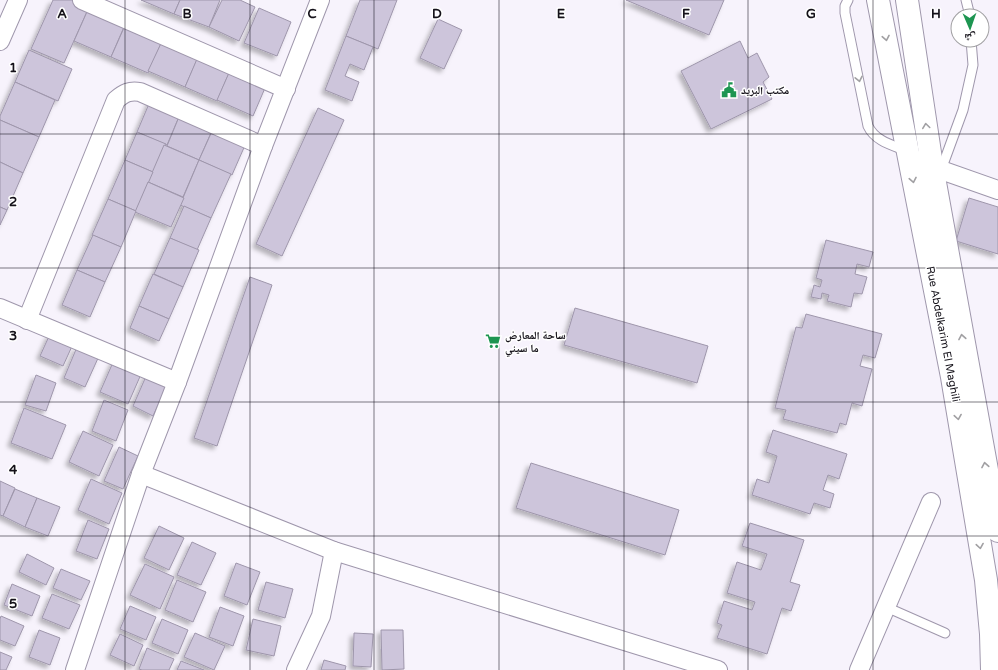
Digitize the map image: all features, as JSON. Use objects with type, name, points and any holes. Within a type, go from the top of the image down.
[{"type":"street","points":[[0,41],[18,0]]},
{"type":"street","points":[[82,0],[286,89]]},
{"type":"street","points":[[75,670],[141,474],[177,382],[263,146],[320,0]]},
{"type":"street","name":"Rue Abdelkarim El Maghili","points":[[878,0],[952,377],[986,580],[991,634],[992,670]]},
{"type":"street","points":[[907,0],[994,487],[998,531]]},
{"type":"street","points":[[27,320],[116,100],[123,93],[134,91],[140,92],[263,146]]},
{"type":"street","points":[[907,151],[937,168],[998,190]]},
{"type":"street","points":[[0,308],[177,382]]},
{"type":"street","points":[[141,474],[334,550],[718,670]]},
{"type":"street","points":[[859,670],[931,502]]},
{"type":"street","points":[[296,670],[321,616],[334,550]]},
{"type":"lane","points":[[848,0],[845,6],[845,13],[868,126],[876,137],[907,151]]},
{"type":"lane","points":[[937,168],[963,110],[973,65],[972,48]]},
{"type":"lane","points":[[886,606],[945,633]]},
{"type":"building","points":[[53,0],[79,0],[90,5],[64,63],[31,49]]},
{"type":"building","points":[[141,0],[180,0],[174,14]]},
{"type":"building","points":[[180,0],[220,0],[209,27],[174,14]]},
{"type":"building","points":[[222,0],[240,0],[255,7],[239,41],[209,27]]},
{"type":"building","points":[[360,0],[397,0],[378,49],[346,36]]},
{"type":"building","points":[[626,0],[724,0],[709,35]]},
{"type":"building","points":[[90,5],[127,20],[111,57],[74,41]]},
{"type":"building","points":[[259,8],[291,22],[277,56],[244,43]]},
{"type":"building","points":[[438,19],[462,30],[444,69],[420,58]]},
{"type":"building","points":[[127,21],[164,37],[148,73],[111,57]]},
{"type":"building","points":[[346,36],[373,47],[364,70],[350,64],[345,76],[359,82],[352,101],[325,90]]},
{"type":"building","points":[[164,37],[200,53],[185,87],[148,71]]},
{"type":"building","name":"مكتب البريد","points":[[740,41],[748,58],[757,53],[769,77],[763,82],[772,99],[711,129],[681,71]]},
{"type":"building","points":[[29,50],[72,69],[58,101],[15,82]]},
{"type":"building","points":[[200,52],[232,66],[217,101],[185,87]]},
{"type":"building","points":[[232,66],[268,81],[253,116],[217,100]]},
{"type":"building","points":[[15,82],[55,100],[39,137],[0,120],[0,116]]},
{"type":"building","points":[[151,99],[181,112],[167,145],[137,132]]},
{"type":"building","points":[[318,108],[344,120],[282,256],[256,244]]},
{"type":"building","points":[[181,112],[214,126],[199,160],[167,146]]},
{"type":"building","points":[[0,120],[39,137],[23,173],[0,162]]},
{"type":"building","points":[[213,129],[246,143],[232,175],[199,160]]},
{"type":"building","points":[[137,132],[166,144],[153,172],[125,160]]},
{"type":"building","points":[[164,145],[199,160],[183,197],[148,182]]},
{"type":"building","points":[[125,160],[153,172],[136,211],[108,199]]},
{"type":"building","points":[[199,160],[231,174],[211,218],[180,205]]},
{"type":"building","points":[[0,162],[23,173],[7,210],[0,207]]},
{"type":"building","points":[[148,182],[184,198],[171,227],[135,212]]},
{"type":"building","points":[[969,198],[998,207],[998,254],[956,241]]},
{"type":"building","points":[[108,199],[136,211],[121,247],[92,235]]},
{"type":"building","points":[[184,206],[211,218],[197,250],[170,238]]},
{"type":"building","points":[[0,207],[7,210],[0,225]]},
{"type":"building","points":[[93,235],[121,247],[105,282],[77,270]]},
{"type":"building","points":[[170,238],[199,250],[183,287],[154,274]]},
{"type":"building","points":[[826,240],[873,252],[869,267],[857,264],[855,274],[867,277],[862,294],[854,293],[851,307],[827,301],[829,295],[822,293],[821,299],[811,297],[814,285],[820,287],[822,280],[816,278]]},
{"type":"building","points":[[77,270],[105,282],[90,317],[62,305]]},
{"type":"building","points":[[153,274],[183,287],[169,319],[139,306]]},
{"type":"building","points":[[250,277],[272,285],[217,446],[194,438]]},
{"type":"building","points":[[139,306],[169,319],[159,341],[130,328]]},
{"type":"building","points":[[575,308],[708,346],[697,383],[564,345]]},
{"type":"building","points":[[806,314],[882,334],[875,358],[863,355],[860,366],[872,369],[862,406],[852,403],[846,425],[840,423],[837,433],[783,419],[786,410],[775,408],[796,327],[802,328]]},
{"type":"building","points":[[50,334],[73,344],[63,366],[40,356]]},
{"type":"building","points":[[77,347],[99,356],[85,387],[64,378]]},
{"type":"building","points":[[114,360],[142,372],[128,404],[100,392]]},
{"type":"building","points":[[147,374],[168,383],[153,416],[133,406]]},
{"type":"building","points":[[36,375],[56,383],[46,411],[25,405]]},
{"type":"building","points":[[104,400],[128,410],[116,441],[92,431]]},
{"type":"building","points":[[24,408],[66,425],[52,459],[11,443]]},
{"type":"building","points":[[773,430],[847,454],[839,479],[828,475],[823,490],[834,494],[830,508],[814,503],[810,514],[752,495],[757,479],[769,483],[777,456],[766,452]]},
{"type":"building","points":[[83,431],[113,445],[99,476],[69,462]]},
{"type":"building","points":[[119,447],[138,456],[123,489],[104,481]]},
{"type":"building","points":[[531,463],[679,510],[665,555],[516,508]]},
{"type":"building","points":[[91,479],[122,493],[109,524],[78,510]]},
{"type":"building","points":[[0,481],[15,488],[3,516],[0,515]]},
{"type":"building","points":[[15,489],[37,498],[25,527],[3,516]]},
{"type":"building","points":[[37,498],[60,507],[48,536],[25,527]]},
{"type":"building","points":[[88,520],[109,529],[97,559],[76,551]]},
{"type":"building","points":[[750,523],[804,540],[790,582],[800,585],[791,611],[782,608],[767,654],[717,638],[722,625],[717,623],[724,601],[752,610],[755,602],[727,593],[737,562],[761,570],[767,554],[742,546]]},
{"type":"building","points":[[159,526],[184,538],[169,570],[144,558]]},
{"type":"building","points":[[192,542],[216,553],[201,585],[177,575]]},
{"type":"building","points":[[27,554],[54,568],[46,585],[19,572]]},
{"type":"building","points":[[236,563],[260,572],[247,605],[224,596]]},
{"type":"building","points":[[145,564],[174,577],[160,609],[130,595]]},
{"type":"building","points":[[61,569],[90,581],[81,600],[53,588]]},
{"type":"building","points":[[177,580],[206,592],[193,622],[165,610]]},
{"type":"building","points":[[266,582],[293,589],[285,618],[258,610]]},
{"type":"building","points":[[12,584],[40,596],[32,616],[4,605]]},
{"type":"building","points":[[52,594],[80,605],[69,629],[42,618]]},
{"type":"building","points":[[130,606],[156,617],[146,640],[120,629]]},
{"type":"building","points":[[220,607],[244,616],[233,646],[209,637]]},
{"type":"building","points":[[1,616],[24,626],[15,646],[0,640]]},
{"type":"building","points":[[162,619],[188,630],[178,654],[152,643]]},
{"type":"building","points":[[253,619],[281,626],[274,656],[246,650]]},
{"type":"building","points":[[39,630],[60,638],[50,665],[29,657]]},
{"type":"building","points":[[381,630],[403,630],[404,669],[382,670]]},
{"type":"building","points":[[195,633],[225,646],[214,670],[184,657]]},
{"type":"building","points":[[354,633],[373,634],[371,667],[353,666]]},
{"type":"building","points":[[120,634],[143,645],[134,666],[110,655]]},
{"type":"building","points":[[147,648],[174,659],[169,670],[139,669]]},
{"type":"building","points":[[0,652],[12,657],[6,670],[0,670]]},
{"type":"building","points":[[324,660],[346,666],[345,670],[321,670]]},
{"type":"building","points":[[181,661],[204,670],[177,670]]},
{"type":"place","name":"مكتب البريد","points":[[729,90]]},
{"type":"place","name":"ساحة المعارض ما سيني","points":[[493,341]]}]
